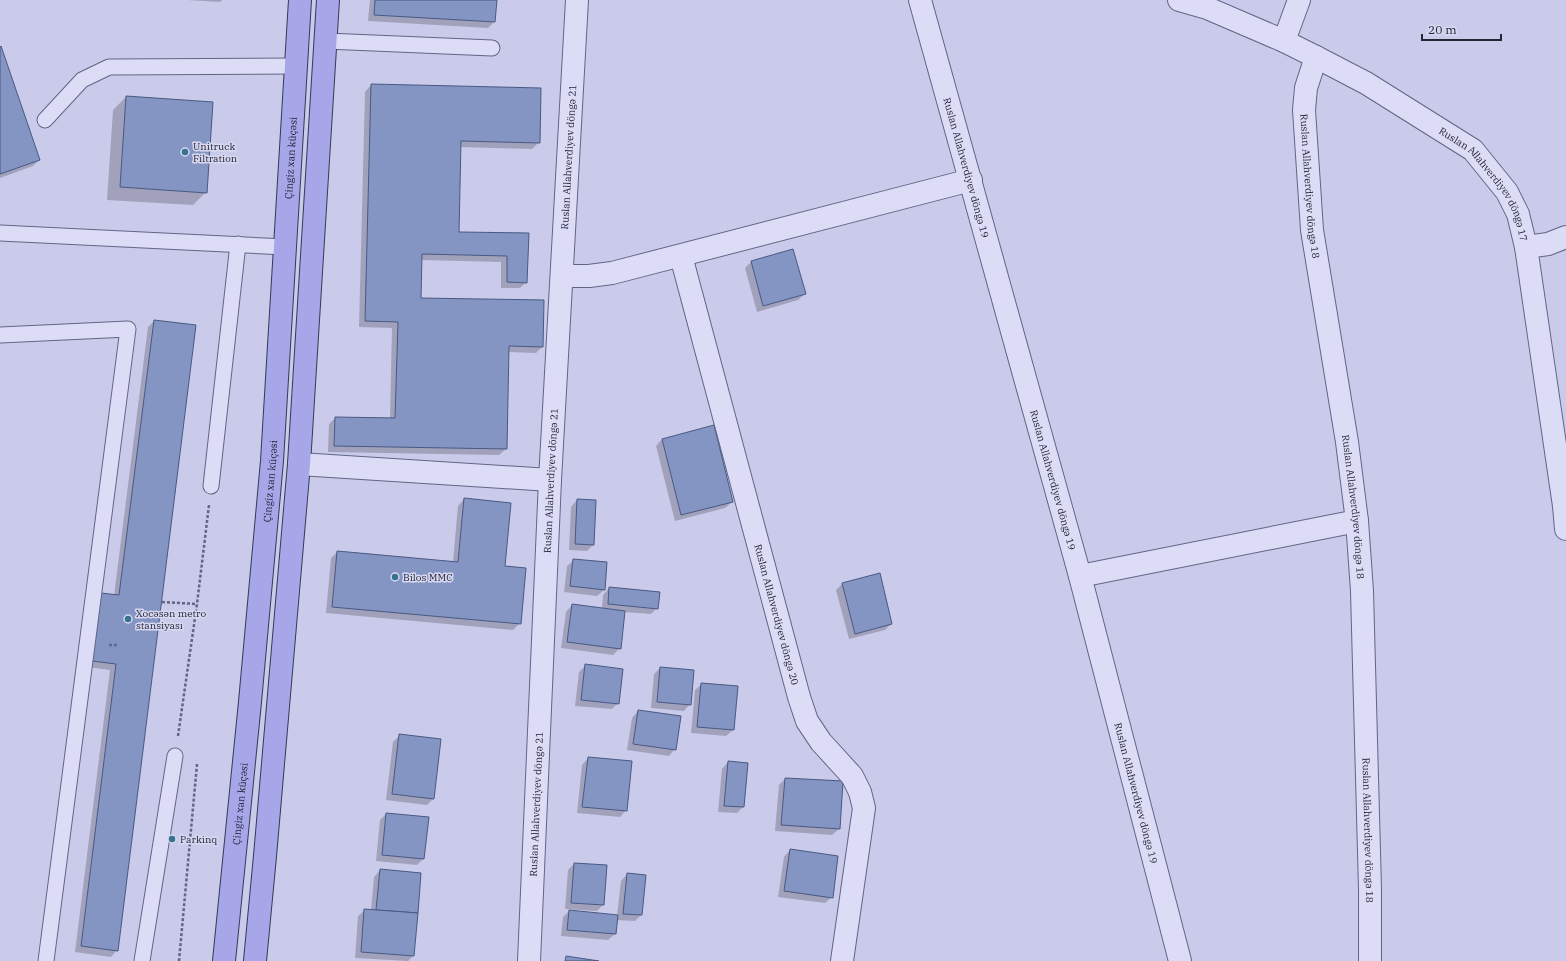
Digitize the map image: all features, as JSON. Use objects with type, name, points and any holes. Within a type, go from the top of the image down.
[{"type":"main road","name":"Çingiz xan küçəsi","points":[[224,961],[252,686],[272,461],[300,0]]},
{"type":"main road","points":[[255,961],[266,856],[299,464],[328,0]]},
{"type":"street","name":"Ruslan Allahverdiyev döngə 21","points":[[529,961],[550,480],[577,0]]},
{"type":"street","name":"Ruslan Allahverdiyev döngə 19","points":[[920,0],[1080,576],[1180,961]]},
{"type":"street","name":"Ruslan Allahverdiyev döngə 17","points":[[1179,0],[1207,8],[1284,41],[1316,56],[1366,83],[1473,150],[1507,192],[1518,214],[1526,247],[1563,498],[1566,529]]},
{"type":"street","points":[[1284,41],[1299,0]]},
{"type":"street","name":"Ruslan Allahverdiyev döngə 18","points":[[1316,56],[1306,88],[1304,110],[1312,230],[1347,442],[1357,521],[1363,607],[1370,889],[1370,961]]},
{"type":"street","points":[[562,276],[589,276],[612,273],[970,180]]},
{"type":"street","points":[[1526,247],[1548,244],[1566,237]]},
{"type":"street","name":"Ruslan Allahverdiyev döngə 20","points":[[681,256],[803,709],[807,721],[821,742],[852,776],[860,792],[864,808],[842,961]]},
{"type":"street","points":[[299,464],[550,480]]},
{"type":"street","points":[[1080,576],[1357,521]]},
{"type":"lane","points":[[326,41],[492,48]]},
{"type":"lane","points":[[45,120],[82,80],[108,67],[296,66]]},
{"type":"lane","points":[[0,233],[285,247]]},
{"type":"lane","points":[[211,486],[238,244]]},
{"type":"lane","points":[[0,335],[128,329],[46,961]]},
{"type":"lane","points":[[142,961],[175,756]]},
{"type":"path","points":[[179,961],[198,759],[175,756],[197,604],[211,486]]},
{"type":"path","points":[[162,602],[197,604]]},
{"type":"building","points":[[375,0],[497,0],[495,22],[374,15]]},
{"type":"building","points":[[1,46],[40,160],[0,174],[0,47]]},
{"type":"building","points":[[371,84],[541,88],[540,143],[461,141],[459,232],[529,233],[527,283],[507,282],[507,256],[422,254],[421,298],[544,300],[543,347],[509,346],[507,449],[334,446],[335,417],[395,418],[398,322],[365,321]]},
{"type":"building","points":[[126,96],[213,102],[207,193],[120,187]]},
{"type":"building","points":[[793,249],[806,294],[763,306],[751,261]]},
{"type":"building","name":"Xocəsən metro stansiyası","points":[[154,320],[196,325],[118,951],[81,946],[116,664],[92,661],[101,593],[119,595]]},
{"type":"building","points":[[714,425],[733,502],[681,515],[662,439]]},
{"type":"building","points":[[464,498],[511,503],[505,566],[526,568],[521,624],[332,607],[337,551],[458,562]]},
{"type":"building","points":[[577,499],[596,500],[594,545],[575,544]]},
{"type":"building","points":[[573,559],[607,562],[605,590],[570,586]]},
{"type":"building","points":[[880,573],[892,624],[855,634],[842,583]]},
{"type":"building","points":[[609,587],[660,592],[658,609],[608,604]]},
{"type":"building","points":[[572,604],[625,611],[621,649],[567,642]]},
{"type":"building","points":[[585,664],[623,669],[619,704],[581,700]]},
{"type":"building","points":[[660,667],[694,670],[691,705],[657,702]]},
{"type":"building","points":[[701,683],[738,686],[734,730],[697,727]]},
{"type":"building","points":[[638,710],[681,716],[676,750],[633,744]]},
{"type":"building","points":[[399,734],[441,739],[434,799],[392,794]]},
{"type":"building","points":[[588,757],[632,761],[627,811],[582,807]]},
{"type":"building","points":[[728,761],[748,763],[744,807],[724,806]]},
{"type":"building","points":[[785,778],[843,781],[840,829],[781,825]]},
{"type":"building","points":[[386,813],[429,817],[424,859],[382,855]]},
{"type":"building","points":[[790,849],[838,856],[833,898],[784,891]]},
{"type":"building","points":[[574,863],[607,865],[604,905],[571,903]]},
{"type":"building","points":[[380,869],[421,873],[418,913],[376,910]]},
{"type":"building","points":[[627,873],[646,875],[642,915],[623,914]]},
{"type":"building","points":[[364,909],[418,913],[414,956],[361,952]]},
{"type":"building","points":[[569,910],[618,915],[616,934],[567,930]]},
{"type":"building","points":[[566,956],[599,961],[565,961]]},
{"type":"place","name":"Unitruck Filtration","points":[[185,152]]},
{"type":"place","name":"Bilos MMC","points":[[395,577]]},
{"type":"place","name":"Xocəsən metro stansiyası","points":[[128,619]]},
{"type":"place","name":"Parkinq","points":[[172,839]]}]
